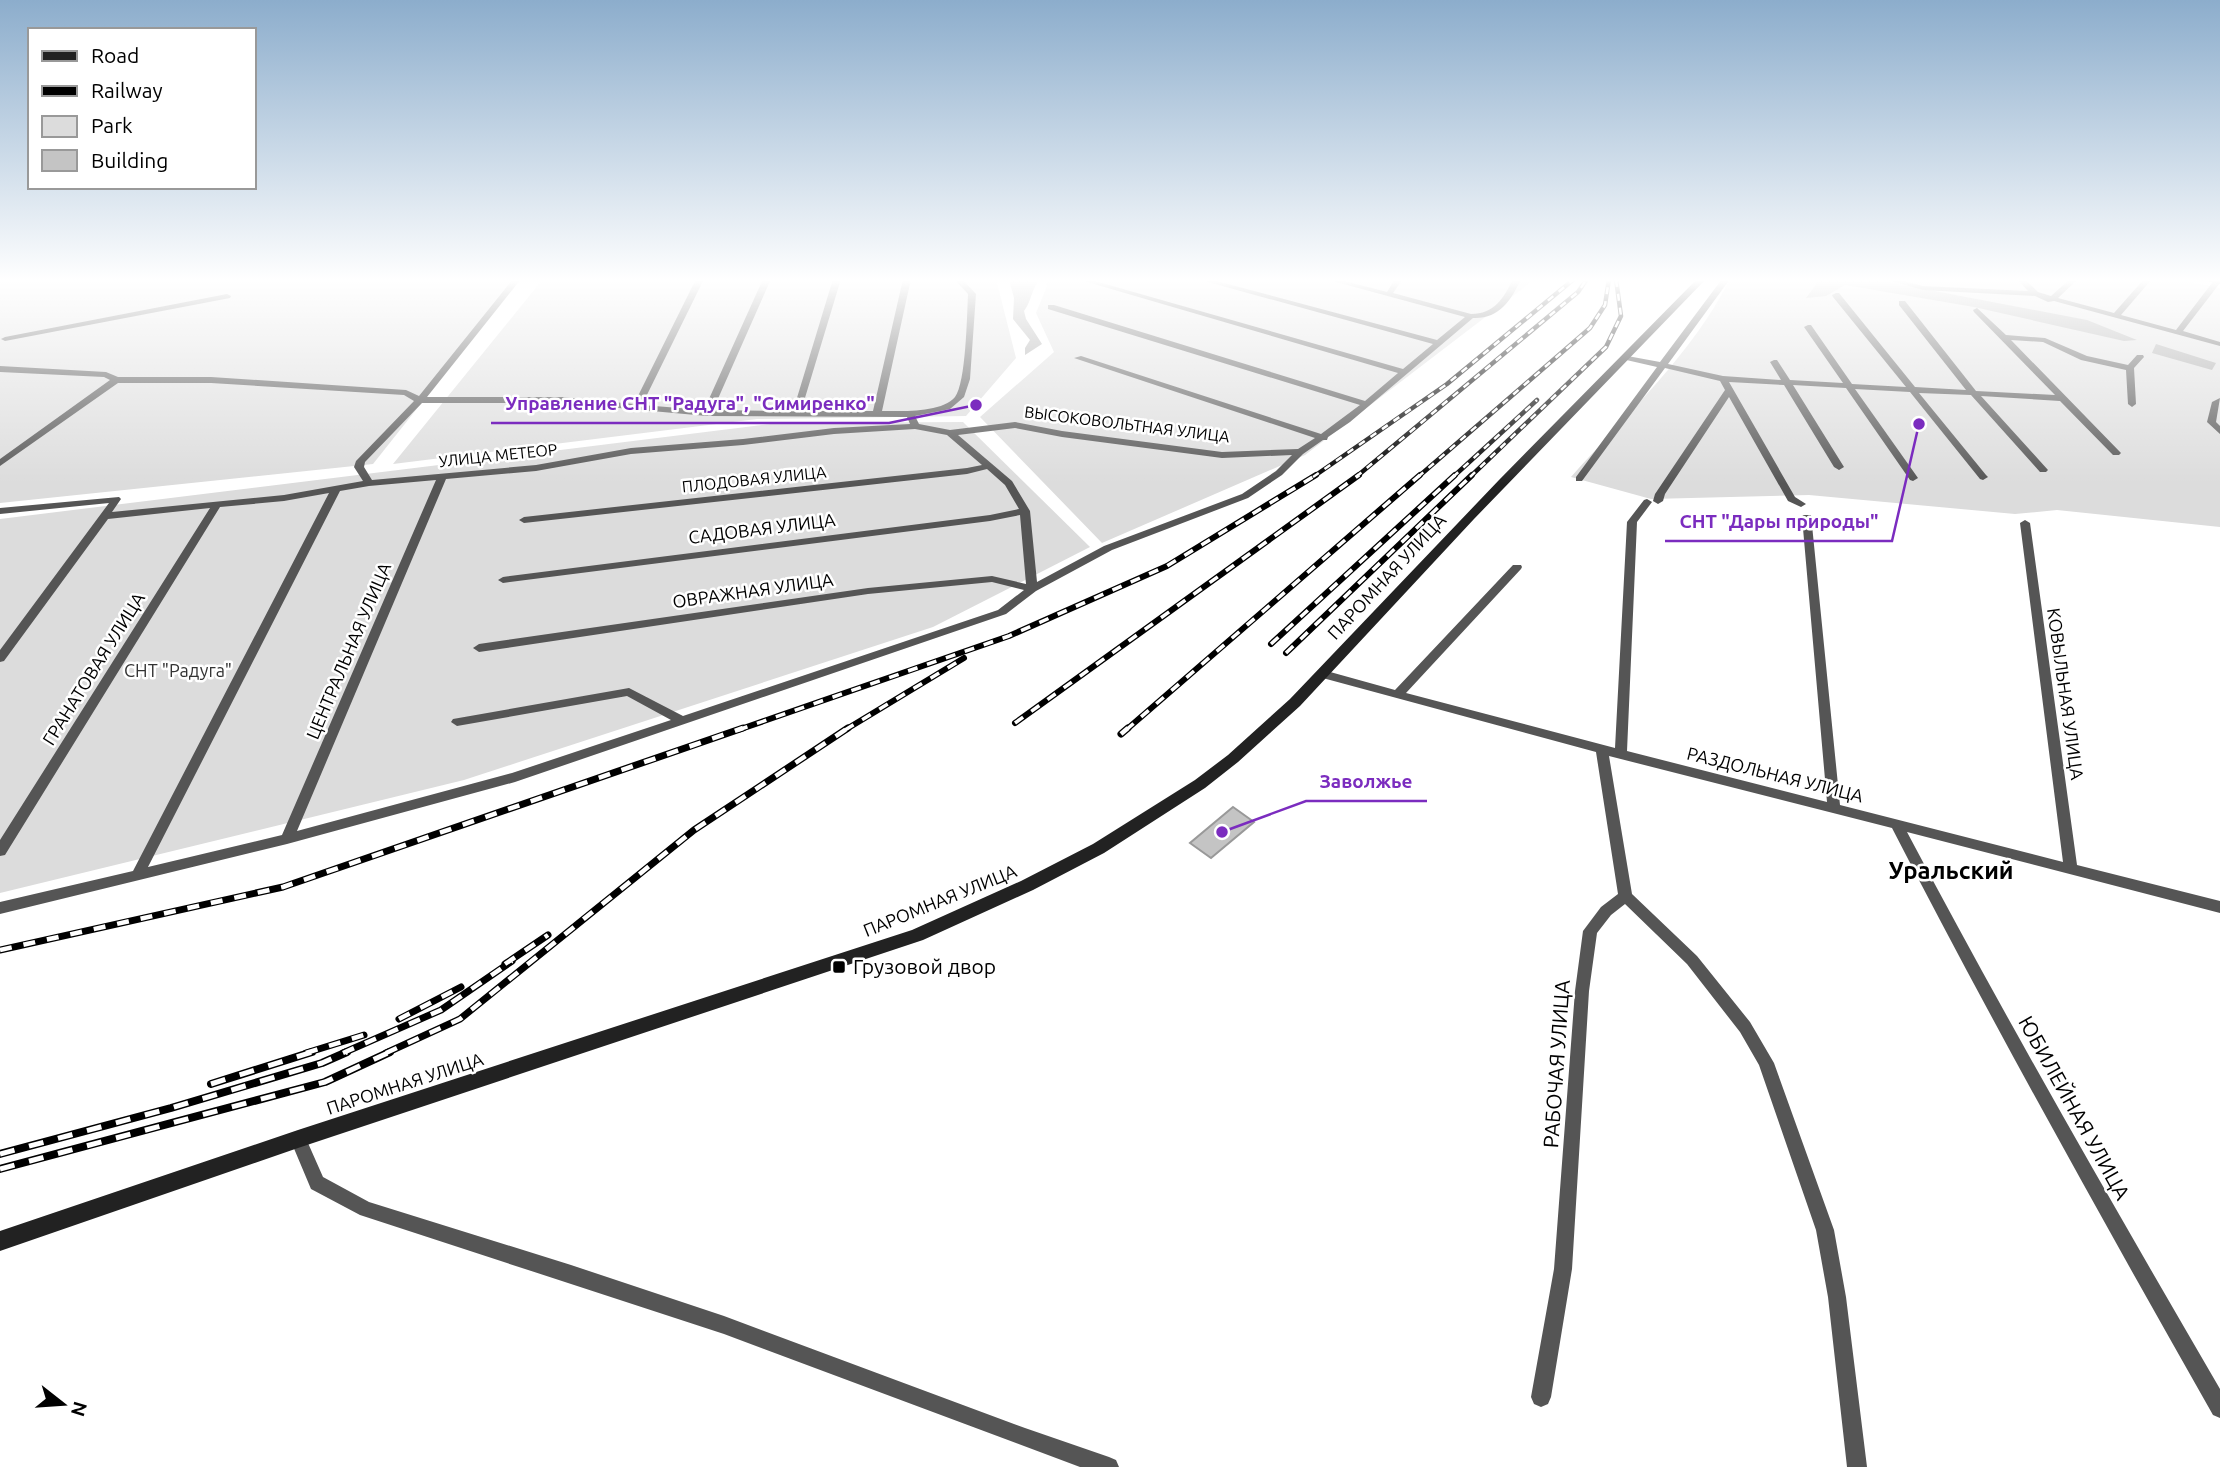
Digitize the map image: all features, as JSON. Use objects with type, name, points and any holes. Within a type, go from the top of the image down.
[{"type":"street","points":[[369,483],[359,467],[361,461],[420,400],[462,347]]},
{"type":"street","points":[[636,408],[666,347]]},
{"type":"street","points":[[707,413],[736,347]]},
{"type":"street","points":[[796,414],[816,347]]},
{"type":"street","points":[[877,414],[892,347]]},
{"type":"street","points":[[0,369],[106,375],[116,380],[211,380],[406,393],[420,400],[563,401],[707,413],[911,414],[953,405],[960,397],[966,379],[968,347]]},
{"type":"street","points":[[1182,347],[1366,404]]},
{"type":"street","points":[[1320,347],[1405,372]]},
{"type":"street","points":[[0,908],[287,839],[515,777],[1002,612],[1032,589],[1108,548],[1245,496],[1279,473],[1300,452],[1324,438],[1434,347]]},
{"type":"street","name":"ПАРОМНАЯ УЛИЦА","points":[[0,1241],[298,1139],[917,935],[997,902],[1157,814],[1202,782],[1271,726],[1505,479],[1634,347]]},
{"type":"street","points":[[1579,479],[1676,347]]},
{"type":"street","points":[[1822,347],[1913,478]]},
{"type":"street","points":[[1878,347],[1983,477]]},
{"type":"street","points":[[1937,347],[1973,393],[2043,470]]},
{"type":"street","points":[[2014,347],[2116,453]]},
{"type":"street","points":[[2061,347],[2084,358],[2130,368]]},
{"type":"street","points":[[1625,357],[1723,379],[2062,397]]},
{"type":"street","points":[[2132,404],[2130,368],[2140,357]]},
{"type":"street","points":[[1078,358],[1324,438]]},
{"type":"street","points":[[1774,362],[1839,467]]},
{"type":"street","points":[[1723,379],[1791,499],[1801,504]]},
{"type":"street","points":[[0,463],[116,380]]},
{"type":"street","points":[[1621,753],[1632,522],[1660,494],[1729,390]]},
{"type":"street","points":[[2220,401],[2216,402],[2211,422],[2220,431]]},
{"type":"street","points":[[911,414],[915,426]]},
{"type":"street","name":"ВЫСОКОВОЛЬТНАЯ УЛИЦА","points":[[950,433],[1015,425],[1062,435],[1222,455],[1300,452]]},
{"type":"street","name":"УЛИЦА МЕТЕОР","points":[[105,516],[218,505],[369,483],[442,478],[591,460],[631,451],[743,442],[834,430],[915,426],[950,433]]},
{"type":"street","points":[[950,433],[1009,483],[1025,511],[1032,589]]},
{"type":"street","name":"ПЛОДОВАЯ УЛИЦА","points":[[524,520],[967,471],[988,466]]},
{"type":"street","name":"ЦЕНТРАЛЬНАЯ УЛИЦА","points":[[287,839],[442,478]]},
{"type":"street","points":[[137,876],[336,489]]},
{"type":"street","points":[[0,511],[116,499],[0,658]]},
{"type":"street","name":"ГРАНАТОВАЯ УЛИЦА","points":[[0,851],[218,505]]},
{"type":"street","name":"САДОВАЯ УЛИЦА","points":[[503,580],[990,518],[1025,511]]},
{"type":"street","points":[[1807,517],[1834,808]]},
{"type":"street","name":"КОВЫЛЬНАЯ УЛИЦА","points":[[2025,523],[2071,869]]},
{"type":"street","points":[[1397,695],[1517,567]]},
{"type":"street","name":"ОВРАЖНАЯ УЛИЦА","points":[[479,648],[868,592],[992,579],[1032,589]]},
{"type":"street","name":"РАЗДОЛЬНАЯ УЛИЦА","points":[[1322,674],[1897,825],[2220,906]]},
{"type":"street","points":[[457,722],[629,692],[683,721]]},
{"type":"street","points":[[1602,748],[1625,896],[1692,960],[1745,1027],[1766,1063],[1825,1230],[1837,1297],[1857,1467]]},
{"type":"street","name":"ЮБИЛЕЙНАЯ УЛИЦА","points":[[1897,825],[2054,1115],[2220,1408]]},
{"type":"street","name":"РАБОЧАЯ УЛИЦА","points":[[1541,1397],[1563,1269],[1583,991],[1590,931],[1606,911],[1625,896]]},
{"type":"street","points":[[298,1139],[317,1184],[366,1209],[772,1342],[1013,1435],[1109,1467]]},
{"type":"green space","points":[[0,347],[466,347],[373,464],[0,503]]},
{"type":"green space","points":[[487,347],[1013,347],[1016,358],[966,416],[757,419],[393,464]]},
{"type":"green space","points":[[1052,347],[1446,347],[1305,455],[1102,543],[980,417],[1054,352]]},
{"type":"green space","points":[[1686,347],[2220,347],[2220,527],[2057,510],[2015,514],[1809,495],[1651,499],[1571,477]]},
{"type":"green space","name":"СНТ \"Радуга\"","points":[[963,422],[1090,547],[933,627],[464,780],[0,893],[0,519],[779,423]]},
{"type":"shaded area","points":[[1025,347],[1037,347],[1025,355]]},
{"type":"shaded area","points":[[2154,347],[2167,347],[2216,363],[2212,370],[2152,353]]},
{"type":"building","points":[[1233,807],[1254,822],[1211,858],[1190,843]]},
{"type":"railway","points":[[1315,476],[1447,384],[1491,347]]},
{"type":"railway","points":[[1356,477],[1511,347]]},
{"type":"railway","points":[[1418,477],[1568,347]]},
{"type":"railway","points":[[1470,477],[1606,347]]},
{"type":"railway","points":[[1453,477],[1537,400]]},
{"type":"railway","points":[[1015,723],[1359,475]]},
{"type":"railway","points":[[1126,730],[1420,475]]},
{"type":"railway","points":[[1271,644],[1455,475]]},
{"type":"railway","points":[[1286,653],[1472,475]]},
{"type":"railway","points":[[738,730],[1009,636],[1167,566],[1315,476]]},
{"type":"railway","points":[[845,730],[964,658]]},
{"type":"railway","points":[[0,950],[283,887],[743,728]]},
{"type":"railway","points":[[386,1053],[460,1019],[694,830],[848,728]]},
{"type":"railway","points":[[1121,734],[1128,728]]},
{"type":"railway","points":[[505,964],[548,935]]},
{"type":"railway","points":[[343,1053],[441,1010],[512,961]]},
{"type":"railway","points":[[399,1019],[461,987]]},
{"type":"railway","points":[[306,1053],[364,1035]]},
{"type":"railway","points":[[211,1084],[312,1052]]},
{"type":"railway","points":[[0,1154],[171,1108],[322,1063],[347,1052]]},
{"type":"railway","points":[[0,1169],[325,1082],[390,1052]]},
{"type":"place","name":"Управление СНТ \"Радуга\", \"Симиренко\"","points":[[976,405]]},
{"type":"place","name":"СНТ \"Дары природы\"","points":[[1919,424]]},
{"type":"place","name":"Заволжье","points":[[1222,832]]},
{"type":"place","name":"Грузовой двор","points":[[839,967]]},
{"type":"district","name":"Уральский","points":[[1951,871]]}]
